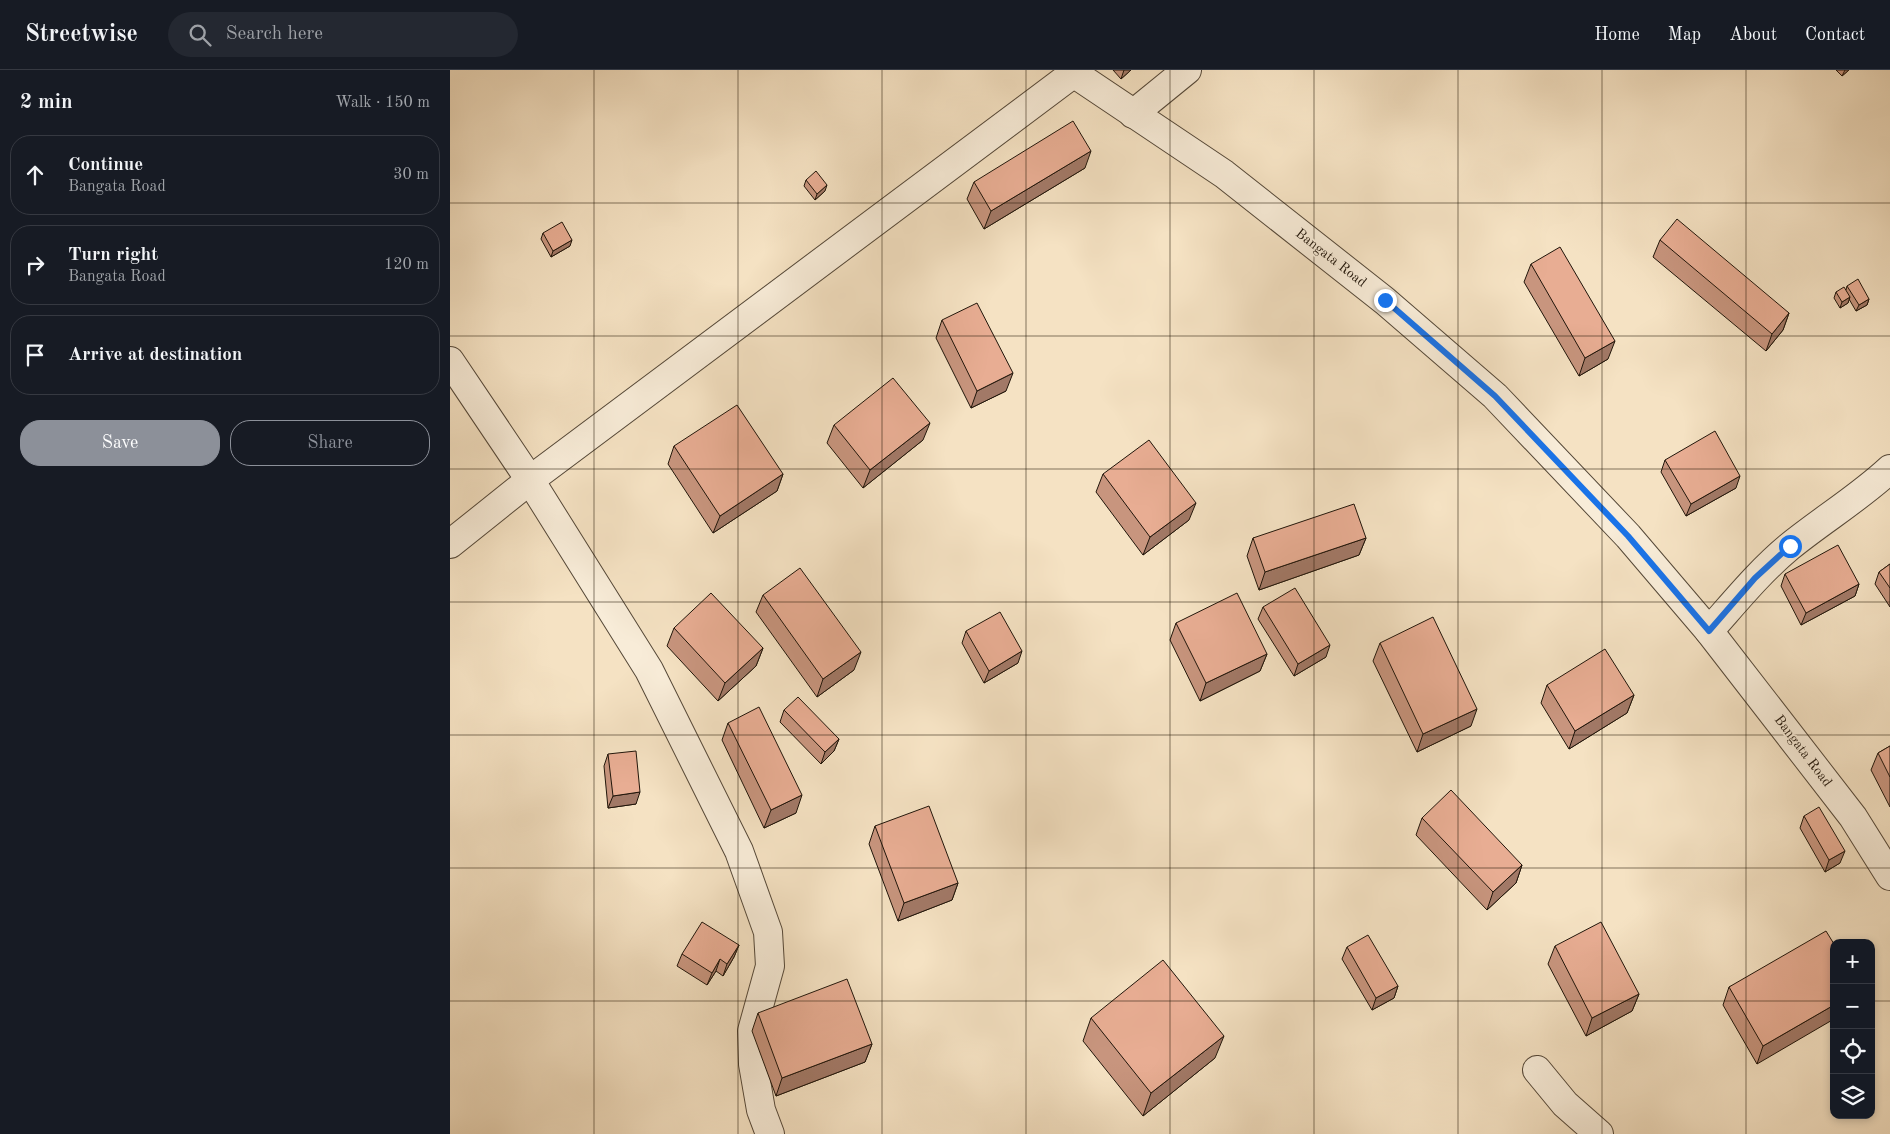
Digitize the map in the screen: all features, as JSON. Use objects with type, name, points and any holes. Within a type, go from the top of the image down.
[{"type":"street","points":[[1133,114],[1187,70]]},
{"type":"street","points":[[450,544],[530,480],[1072,72]]},
{"type":"street","name":"Bangata Road","points":[[1072,72],[1224,174],[1385,300],[1495,396],[1628,536],[1709,631],[1854,818],[1890,876]]},
{"type":"street","points":[[450,361],[530,480],[649,670],[739,851],[768,932],[770,966],[752,1031],[753,1064],[762,1110],[770,1134]]},
{"type":"street","points":[[1709,631],[1755,578],[1790,546],[1872,485],[1890,469]]},
{"type":"street","points":[[1537,1070],[1565,1104],[1599,1134]]},
{"type":"building","points":[[1073,121],[1091,151],[991,211],[974,182]]},
{"type":"building","points":[[816,171],[827,185],[817,194],[806,180]]},
{"type":"building","points":[[1677,219],[1789,313],[1772,334],[1660,240]]},
{"type":"building","points":[[562,222],[572,240],[553,251],[543,233]]},
{"type":"building","points":[[1560,247],[1615,341],[1585,358],[1531,264]]},
{"type":"building","points":[[1858,279],[1869,299],[1859,305],[1847,286]]},
{"type":"building","points":[[1844,287],[1850,297],[1842,302],[1836,292]]},
{"type":"building","points":[[977,303],[1013,373],[977,391],[942,320]]},
{"type":"building","points":[[893,378],[930,423],[870,470],[834,425]]},
{"type":"building","points":[[737,405],[783,474],[720,516],[674,446]]},
{"type":"building","points":[[1715,431],[1740,476],[1691,504],[1665,460]]},
{"type":"building","points":[[1149,440],[1196,503],[1150,537],[1103,474]]},
{"type":"building","points":[[1354,504],[1366,538],[1265,572],[1253,538]]},
{"type":"building","points":[[1838,545],[1859,584],[1806,613],[1785,574]]},
{"type":"building","points":[[1890,564],[1890,588],[1879,572]]},
{"type":"building","points":[[800,568],[861,652],[823,679],[763,595]]},
{"type":"building","points":[[1295,588],[1330,645],[1298,664],[1263,607]]},
{"type":"building","points":[[711,593],[763,648],[725,683],[674,628]]},
{"type":"building","points":[[1237,593],[1267,654],[1206,683],[1176,623]]},
{"type":"building","points":[[1000,612],[1022,651],[989,671],[966,631]]},
{"type":"building","points":[[1433,617],[1477,709],[1423,734],[1380,643]]},
{"type":"building","points":[[1605,649],[1634,695],[1575,731],[1547,685]]},
{"type":"building","points":[[798,697],[839,739],[825,752],[784,710]]},
{"type":"building","points":[[759,707],[802,795],[771,810],[728,723]]},
{"type":"building","points":[[1890,746],[1890,777],[1878,753]]},
{"type":"building","points":[[636,751],[640,792],[613,796],[608,754]]},
{"type":"building","points":[[1451,790],[1522,865],[1493,892],[1422,818]]},
{"type":"building","points":[[929,806],[958,883],[904,903],[875,826]]},
{"type":"building","points":[[1819,807],[1845,851],[1829,860],[1804,816]]},
{"type":"building","points":[[702,922],[739,945],[727,964],[720,959],[712,973],[682,954]]},
{"type":"building","points":[[1601,922],[1639,994],[1592,1018],[1555,946]]},
{"type":"building","points":[[1826,931],[1831,939],[1830,1007],[1763,1046],[1729,987]]},
{"type":"building","points":[[1368,935],[1398,986],[1376,998],[1347,947]]},
{"type":"building","points":[[1163,960],[1224,1036],[1151,1093],[1091,1018]]},
{"type":"building","points":[[847,979],[872,1044],[782,1078],[758,1013]]},
{"type":"route","points":[[1385,300],[1495,396],[1628,536],[1709,631],[1755,578],[1790,546]]}]
